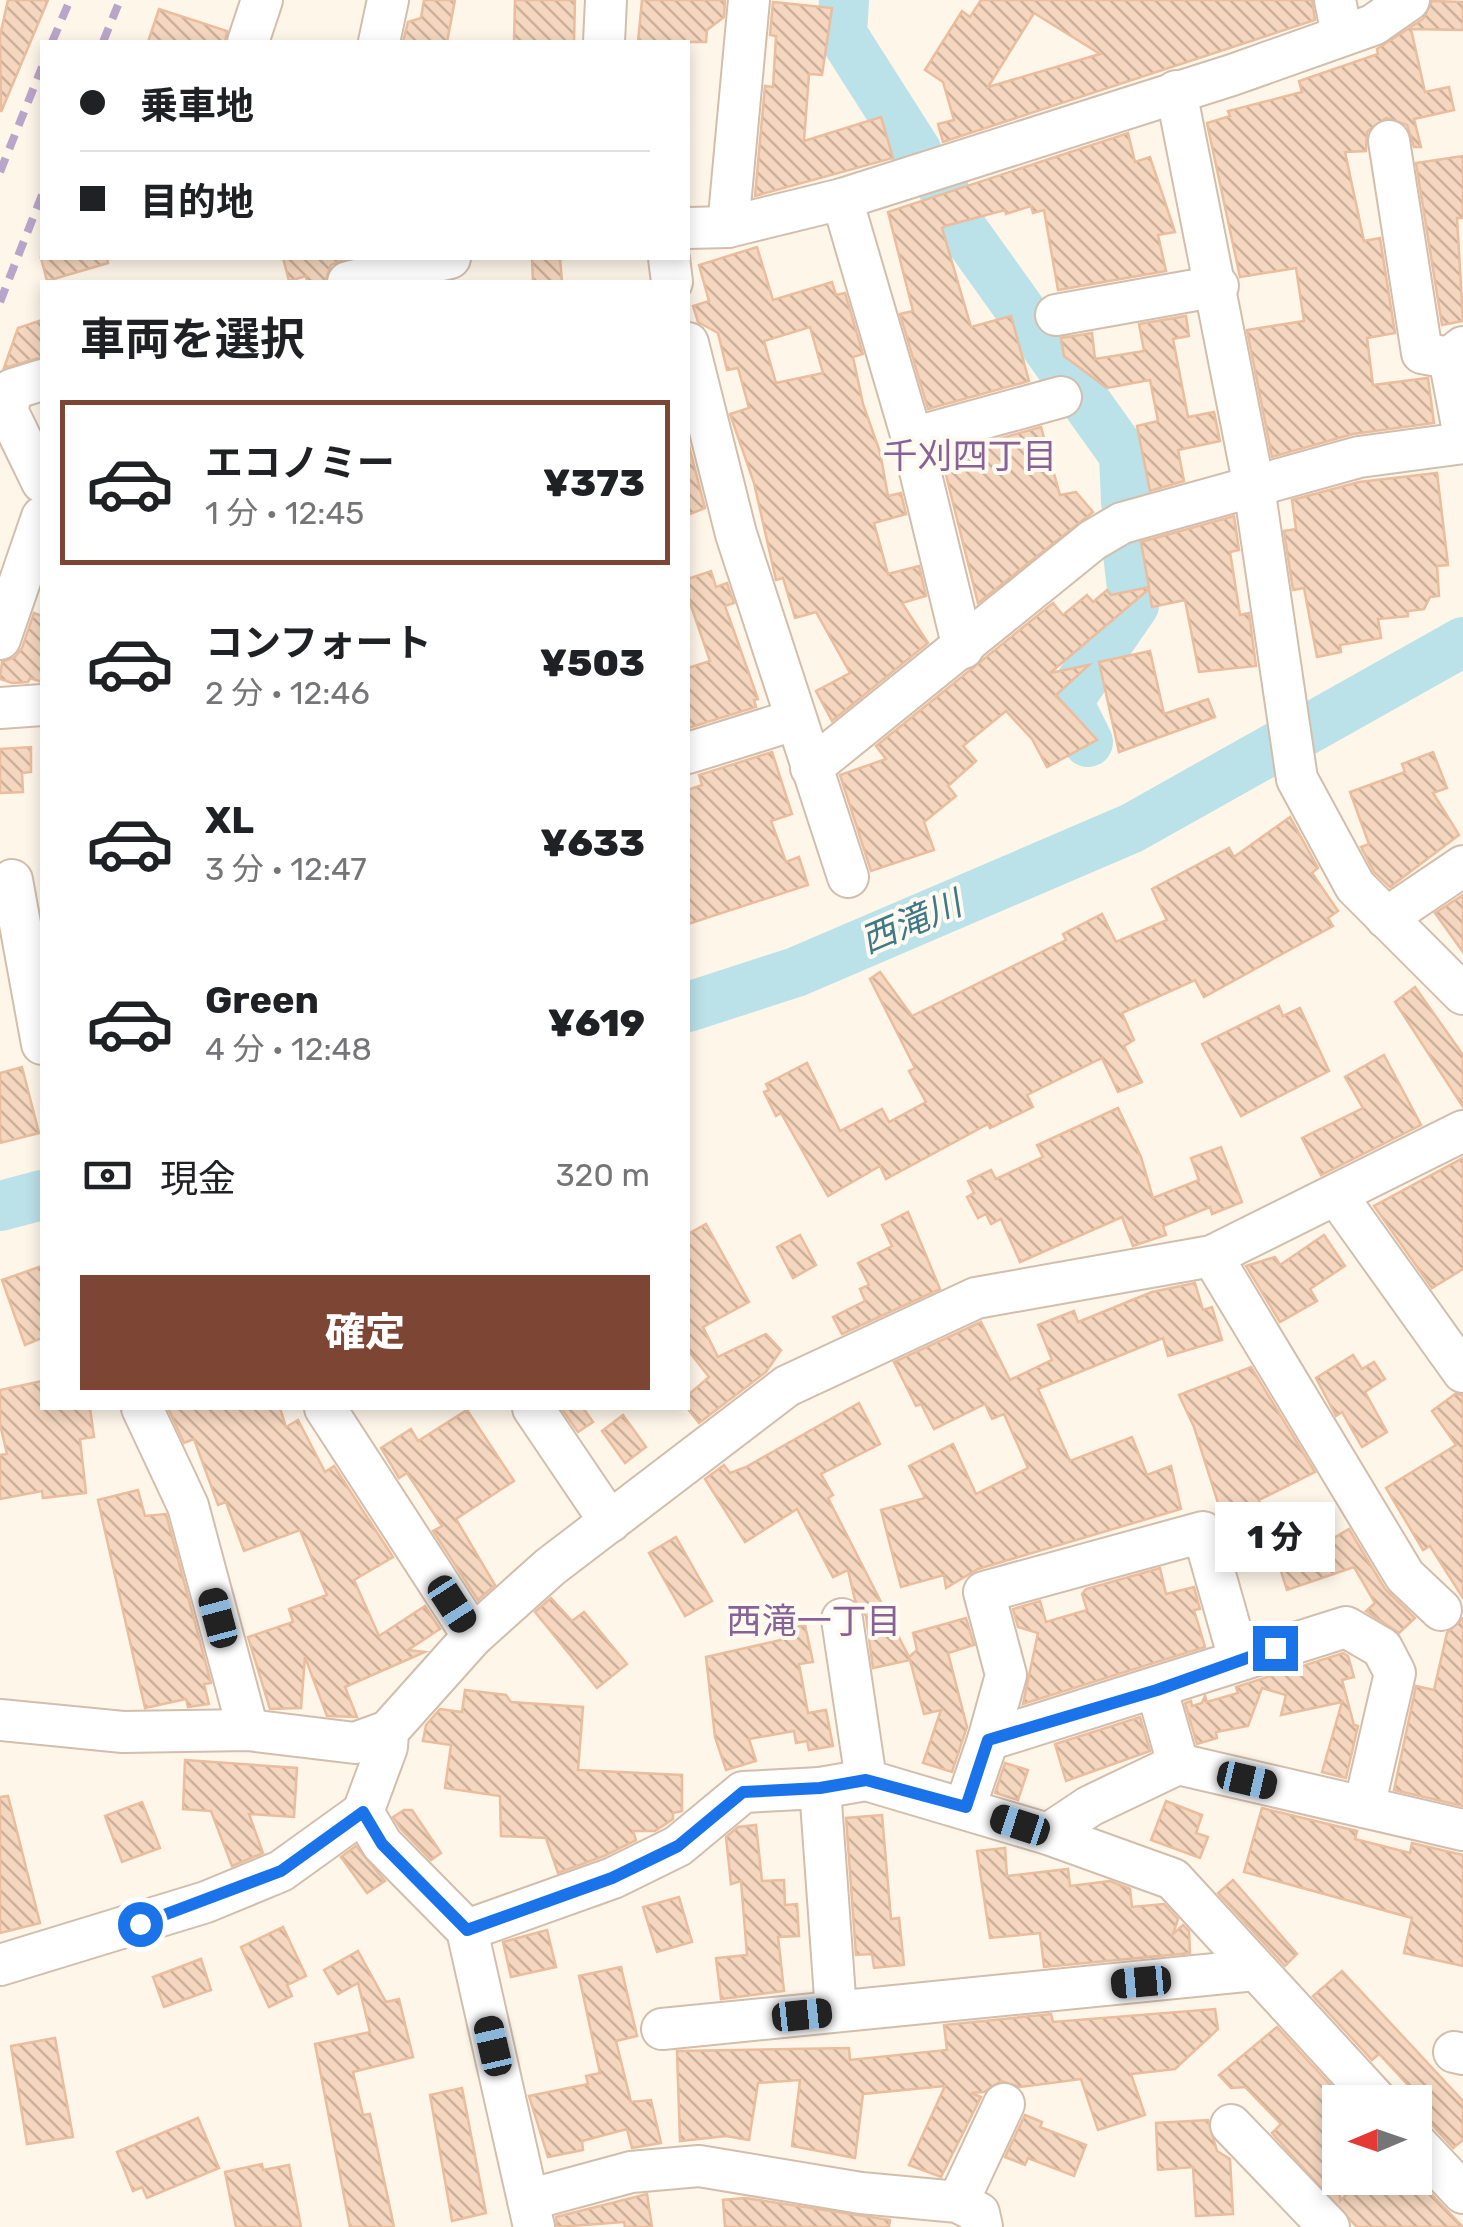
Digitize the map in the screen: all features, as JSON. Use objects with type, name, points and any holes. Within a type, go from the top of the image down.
[{"type":"street","points":[[249,40],[262,0]]},
{"type":"street","points":[[379,40],[388,0]]},
{"type":"street","points":[[604,40],[606,0]]},
{"type":"street","points":[[728,227],[750,0]]},
{"type":"street","points":[[690,228],[728,227],[842,199],[1176,91],[1338,18],[1372,25],[1408,0]]},
{"type":"street","points":[[1176,91],[1218,286],[1254,487],[1297,779],[1339,862],[1386,918],[1463,994]]},
{"type":"street","points":[[1389,141],[1422,353],[1456,352],[1463,431]]},
{"type":"street","points":[[842,199],[912,438],[963,648]]},
{"type":"street","points":[[363,272],[438,260]]},
{"type":"street","points":[[1056,315],[1218,286]]},
{"type":"street","points":[[690,350],[736,534],[848,877]]},
{"type":"street","points":[[40,381],[14,389],[7,410],[40,478]]},
{"type":"street","points":[[912,438],[1061,397]]},
{"type":"street","points":[[812,768],[1093,540],[1122,523],[1156,510],[1359,457],[1463,443]]},
{"type":"street","points":[[0,638],[40,523]]},
{"type":"street","points":[[0,708],[40,705]]},
{"type":"street","points":[[690,752],[794,720]]},
{"type":"street","points":[[1386,918],[1463,866]]},
{"type":"street","points":[[18,880],[40,1030]]},
{"type":"street","points":[[0,1720],[123,1732],[248,1730],[354,1743],[388,1731],[472,1636],[550,1567],[786,1386],[976,1298],[1212,1256],[1463,1130]]},
{"type":"street","points":[[1337,1196],[1463,1372]]},
{"type":"street","points":[[1212,1256],[1405,1576],[1441,1610]]},
{"type":"street","points":[[143,1410],[188,1506],[248,1730]]},
{"type":"street","points":[[326,1410],[472,1636]]},
{"type":"street","points":[[534,1410],[610,1522]]},
{"type":"street","points":[[966,1807],[1006,1675],[984,1592],[1203,1532],[1239,1658]]},
{"type":"street","points":[[842,1619],[866,1780]]},
{"type":"street","points":[[988,1740],[1157,1690],[1239,1658],[1346,1627],[1382,1648],[1395,1673],[1364,1806]]},
{"type":"street","points":[[1157,1690],[1178,1764]]},
{"type":"street","points":[[0,1965],[206,1902],[281,1871],[363,1812],[387,1747],[388,1731]]},
{"type":"street","points":[[1048,1834],[1090,1806],[1178,1764],[1463,1830]]},
{"type":"street","points":[[467,1930],[612,1878],[662,1854],[743,1792],[820,1788],[866,1780],[966,1807],[1173,1879],[1362,2085]]},
{"type":"street","points":[[820,1788],[836,2011]]},
{"type":"street","points":[[363,1812],[382,1844],[467,1930],[531,2214],[631,2172],[700,2166],[970,2214],[1004,2104]]},
{"type":"street","points":[[662,2029],[1255,1970]]},
{"type":"street","points":[[1231,2126],[1330,2227]]},
{"type":"street","points":[[1432,2160],[1463,2193]]},
{"type":"building","points":[[8,0],[48,0],[1,112],[0,36]]},
{"type":"building","points":[[424,0],[455,0],[447,40],[404,40],[408,22],[421,18]]},
{"type":"building","points":[[515,0],[575,0],[574,40],[514,40]]},
{"type":"building","points":[[642,0],[725,0],[724,17],[707,30],[706,42],[638,40]]},
{"type":"building","points":[[981,0],[1312,0],[1315,20],[943,142],[938,124],[954,120],[943,82],[925,70],[962,11],[970,17]],"holes":[[[1034,13],[1100,54],[988,87]]]},
{"type":"building","points":[[1432,1],[1463,2],[1463,30],[1411,29],[1425,92],[1449,87],[1454,110],[1414,119],[1421,147],[1414,147],[1407,125],[1386,118],[1367,132],[1366,151],[1345,152],[1364,241],[1380,238],[1395,333],[1367,338],[1373,385],[1428,378],[1434,423],[1353,434],[1272,457],[1247,330],[1304,321],[1296,268],[1240,277],[1207,123],[1230,116],[1228,111],[1302,92],[1299,81],[1378,54],[1377,49],[1423,19]]},
{"type":"building","points":[[773,2],[832,8],[822,75],[809,74],[804,141],[881,117],[893,158],[755,196],[765,86],[773,87]]},
{"type":"building","points":[[159,9],[227,31],[225,40],[149,40]]},
{"type":"building","points":[[1128,133],[1135,162],[1150,157],[1175,232],[1158,235],[1166,271],[1058,290],[1044,210],[1033,213],[1031,206],[1006,214],[1005,210],[945,226],[942,228],[971,327],[1011,316],[1029,381],[928,409],[900,314],[913,311],[888,212]]},
{"type":"building","points":[[1463,156],[1463,218],[1457,218],[1463,321],[1442,325],[1416,163]]},
{"type":"building","points":[[757,247],[773,300],[832,282],[836,295],[845,293],[863,354],[853,357],[863,404],[880,452],[888,496],[901,493],[906,514],[874,523],[888,574],[919,566],[926,596],[902,603],[928,643],[832,721],[816,691],[850,673],[816,612],[795,618],[783,578],[776,580],[754,483],[730,414],[749,408],[738,368],[727,370],[718,333],[698,322],[693,306],[709,301],[699,265]],"holes":[[[810,327],[823,373],[776,383],[764,341]]]},
{"type":"building","points":[[42,260],[107,260],[108,263],[47,280]]},
{"type":"building","points":[[284,260],[343,260],[331,265],[326,280],[307,280],[306,276],[289,280]]},
{"type":"building","points":[[532,260],[560,260],[562,280],[533,280]]},
{"type":"building","points":[[1186,316],[1189,336],[1173,339],[1188,417],[1214,412],[1220,441],[1178,450],[1184,481],[1150,491],[1137,426],[1158,421],[1150,380],[1107,388],[1064,356],[1061,338],[1092,333],[1095,359],[1144,351],[1139,324]]},
{"type":"building","points":[[40,321],[40,358],[4,368],[18,328]]},
{"type":"building","points":[[1041,427],[1060,495],[1076,492],[1093,512],[978,603],[941,455]]},
{"type":"building","points":[[690,450],[705,508],[690,514]]},
{"type":"building","points":[[1437,473],[1448,565],[1437,566],[1439,596],[1430,597],[1424,609],[1408,611],[1408,616],[1378,619],[1381,638],[1340,645],[1341,652],[1317,657],[1304,588],[1293,590],[1284,531],[1296,529],[1292,500],[1359,482]]},
{"type":"building","points":[[1234,516],[1239,550],[1230,552],[1240,615],[1249,613],[1256,666],[1199,672],[1185,600],[1152,607],[1149,589],[1050,673],[1089,665],[1056,695],[1097,740],[1047,767],[1032,739],[1006,711],[963,746],[976,761],[948,786],[956,796],[924,822],[934,850],[871,871],[840,775],[886,759],[876,746],[1053,603],[1063,615],[1087,595],[1093,602],[1107,590],[1111,595],[1149,587],[1141,542]]},
{"type":"building","points":[[711,571],[716,587],[727,583],[734,603],[725,606],[758,699],[754,700],[756,707],[690,727],[690,667],[710,661],[690,603],[690,578]]},
{"type":"building","points":[[34,613],[40,615],[40,681],[30,678],[28,682],[12,683],[0,679],[2,662],[15,657]]},
{"type":"building","points":[[1150,651],[1164,714],[1208,699],[1215,717],[1119,752],[1099,662]]},
{"type":"building","points":[[31,747],[31,772],[22,773],[23,792],[0,793],[0,749]]},
{"type":"building","points":[[772,752],[792,814],[771,821],[786,862],[799,857],[808,885],[690,923],[690,789],[702,785],[699,775]]},
{"type":"building","points":[[1433,752],[1447,788],[1433,793],[1459,835],[1390,887],[1374,872],[1361,847],[1369,844],[1350,792],[1405,772],[1402,764]]},
{"type":"building","points":[[1290,817],[1318,868],[1312,873],[1338,911],[1328,918],[1333,926],[1204,997],[1195,980],[1122,1013],[1134,1040],[1124,1046],[1142,1082],[1118,1092],[1102,1058],[1027,1095],[1033,1107],[990,1128],[988,1124],[886,1179],[880,1166],[828,1196],[781,1113],[776,1116],[764,1092],[769,1090],[766,1084],[807,1063],[840,1131],[882,1109],[889,1122],[926,1102],[909,1071],[915,1068],[870,979],[880,972],[912,1016],[1066,940],[1063,934],[1102,914],[1116,942],[1167,920],[1152,889],[1229,848],[1234,857]]},
{"type":"building","points":[[1463,895],[1463,952],[1435,913]]},
{"type":"building","points":[[1415,987],[1463,1055],[1463,1107],[1395,1002]]},
{"type":"building","points":[[1279,1006],[1283,1016],[1300,1008],[1329,1071],[1241,1116],[1202,1044]]},
{"type":"building","points":[[1384,1055],[1421,1125],[1321,1175],[1302,1138],[1363,1108],[1345,1077]]},
{"type":"building","points":[[22,1067],[39,1133],[0,1143],[0,1073]]},
{"type":"building","points":[[1118,1108],[1141,1157],[1153,1198],[1199,1180],[1191,1158],[1221,1147],[1242,1202],[1212,1214],[1210,1207],[1163,1226],[1166,1235],[1133,1246],[1122,1217],[1020,1262],[1001,1219],[991,1224],[986,1214],[978,1218],[967,1197],[974,1193],[968,1181],[991,1170],[996,1179],[1043,1157],[1037,1145]]},
{"type":"building","points":[[1463,1158],[1463,1269],[1432,1288],[1374,1206]]},
{"type":"building","points":[[908,1212],[940,1289],[842,1334],[833,1317],[865,1301],[860,1289],[869,1285],[858,1263],[892,1246],[882,1225]]},
{"type":"building","points":[[706,1224],[749,1302],[703,1327],[718,1357],[766,1334],[781,1350],[766,1372],[699,1423],[689,1410],[690,1393],[709,1377],[690,1353],[690,1233]]},
{"type":"building","points":[[800,1235],[816,1265],[793,1278],[777,1247]]},
{"type":"building","points":[[1324,1235],[1345,1266],[1310,1289],[1317,1301],[1280,1322],[1246,1266],[1275,1257],[1280,1265]]},
{"type":"building","points":[[40,1267],[40,1339],[25,1345],[2,1280]]},
{"type":"building","points":[[1195,1283],[1203,1310],[1212,1307],[1222,1340],[1168,1356],[1163,1338],[1038,1389],[1070,1461],[1132,1437],[1147,1475],[1171,1466],[1181,1509],[978,1569],[946,1588],[944,1575],[901,1587],[881,1510],[925,1498],[909,1466],[953,1444],[976,1494],[1028,1468],[1004,1414],[992,1419],[985,1404],[934,1429],[921,1404],[916,1406],[894,1362],[981,1322],[1010,1380],[1052,1360],[1038,1325],[1074,1311],[1078,1322],[1152,1292]]},
{"type":"building","points":[[1353,1355],[1362,1369],[1374,1362],[1385,1379],[1365,1392],[1387,1432],[1362,1447],[1342,1412],[1336,1416],[1316,1378]]},
{"type":"building","points":[[1251,1367],[1315,1472],[1259,1500],[1274,1547],[1236,1560],[1194,1427],[1179,1395]]},
{"type":"building","points":[[40,1381],[40,1410],[90,1410],[94,1437],[80,1439],[86,1493],[43,1498],[42,1491],[0,1499],[0,1455],[7,1454],[0,1424],[0,1390]]},
{"type":"building","points":[[1455,1394],[1463,1395],[1463,1598],[1430,1546],[1423,1550],[1386,1488],[1456,1445],[1432,1411]]},
{"type":"building","points":[[859,1403],[880,1444],[821,1474],[833,1495],[828,1498],[909,1657],[917,1650],[913,1633],[966,1618],[974,1645],[948,1653],[967,1727],[952,1772],[923,1763],[941,1710],[924,1714],[910,1660],[873,1668],[866,1616],[855,1600],[848,1570],[833,1577],[797,1509],[745,1542],[705,1479],[724,1465],[730,1473],[746,1467]]},
{"type":"building","points":[[169,1410],[281,1410],[286,1427],[298,1420],[325,1472],[334,1466],[393,1557],[354,1580],[379,1636],[425,1606],[440,1629],[408,1650],[425,1652],[345,1687],[357,1717],[327,1716],[305,1657],[301,1708],[270,1709],[248,1637],[293,1622],[289,1609],[327,1595],[300,1530],[244,1551],[226,1502],[218,1505],[194,1439],[184,1443]]},
{"type":"building","points":[[467,1410],[514,1481],[456,1519],[495,1585],[478,1600],[433,1531],[442,1526],[407,1473],[399,1478],[381,1448],[411,1429],[418,1441]]},
{"type":"building","points":[[562,1410],[584,1410],[593,1422],[578,1432]]},
{"type":"building","points":[[623,1415],[646,1447],[625,1463],[602,1431]]},
{"type":"building","points":[[138,1490],[145,1516],[166,1514],[211,1683],[204,1684],[209,1704],[188,1707],[186,1699],[145,1708],[98,1500]]},
{"type":"building","points":[[1349,1529],[1385,1589],[1415,1618],[1399,1633],[1366,1611],[1375,1603],[1354,1567],[1287,1590],[1276,1556],[1310,1544],[1312,1551]]},
{"type":"building","points":[[676,1537],[712,1601],[685,1616],[649,1553]]},
{"type":"building","points":[[1160,1568],[1166,1594],[1194,1587],[1200,1609],[1194,1610],[1205,1647],[1023,1704],[1038,1633],[1018,1627],[1013,1609],[1040,1601],[1046,1622],[1087,1610],[1082,1594],[1086,1589]]},
{"type":"building","points":[[551,1598],[572,1621],[584,1612],[627,1664],[597,1688],[535,1612]]},
{"type":"building","points":[[1463,1618],[1463,1806],[1394,1790],[1416,1686],[1434,1690],[1447,1633]]},
{"type":"building","points":[[805,1625],[813,1662],[799,1664],[808,1713],[826,1710],[833,1746],[809,1750],[807,1741],[796,1743],[794,1731],[749,1739],[756,1761],[726,1770],[715,1737],[706,1657],[781,1640],[780,1631]]},
{"type":"building","points":[[1343,1653],[1348,1656],[1354,1677],[1342,1680],[1354,1725],[1358,1726],[1346,1778],[1322,1772],[1342,1702],[1281,1715],[1286,1695],[1262,1688],[1248,1726],[1216,1732],[1217,1738],[1197,1744],[1185,1703],[1191,1701],[1192,1706],[1202,1703],[1205,1696],[1207,1702],[1238,1693],[1236,1687]]},
{"type":"building","points":[[465,1690],[506,1695],[511,1702],[583,1707],[578,1770],[682,1775],[682,1811],[673,1813],[673,1819],[655,1831],[633,1831],[636,1840],[558,1873],[546,1838],[501,1836],[500,1796],[445,1788],[451,1745],[423,1741],[426,1725],[440,1709],[462,1712]]},
{"type":"building","points":[[1140,1717],[1150,1751],[1066,1781],[1055,1744]]},
{"type":"building","points":[[185,1760],[297,1768],[294,1817],[249,1814],[263,1853],[232,1866],[211,1811],[183,1809]]},
{"type":"building","points":[[1005,1763],[1028,1770],[1018,1800],[995,1793]]},
{"type":"building","points":[[8,1796],[40,1923],[0,1933],[0,1797]]},
{"type":"building","points":[[1166,1801],[1202,1815],[1196,1833],[1208,1837],[1200,1858],[1151,1840]]},
{"type":"building","points":[[142,1802],[160,1848],[122,1862],[105,1816]]},
{"type":"building","points":[[1262,1808],[1357,1831],[1355,1839],[1410,1853],[1412,1843],[1463,1855],[1463,1966],[1404,1953],[1412,1918],[1244,1872]]},
{"type":"building","points":[[412,1810],[441,1853],[431,1860],[393,1817]]},
{"type":"building","points":[[882,1815],[891,1919],[899,1918],[904,1965],[874,1968],[872,1954],[856,1955],[846,1818]]},
{"type":"building","points":[[756,1825],[762,1881],[784,1880],[785,1905],[797,1904],[799,1936],[778,1937],[784,1991],[721,1999],[716,1958],[747,1955],[741,1881],[731,1884],[726,1837],[738,1827]]},
{"type":"building","points":[[356,1846],[385,1881],[367,1893],[341,1857]]},
{"type":"building","points":[[1005,1848],[1007,1876],[1068,1869],[1070,1886],[1110,1881],[1130,1889],[1132,1907],[1164,1904],[1178,1919],[1173,1934],[1183,1925],[1189,1931],[1190,1953],[1044,1967],[1040,1933],[990,1938],[977,1851]]},
{"type":"building","points":[[1233,1880],[1297,1954],[1285,1966],[1218,1893]]},
{"type":"building","points":[[679,1897],[692,1942],[657,1952],[643,1907]]},
{"type":"building","points":[[283,1927],[306,1976],[287,1985],[292,1996],[269,2007],[241,1947]]},
{"type":"building","points":[[547,1930],[556,1967],[511,1977],[503,1942]]},
{"type":"building","points":[[358,1951],[386,2002],[399,1999],[413,2057],[353,2072],[363,2115],[370,2114],[394,2227],[350,2227],[315,2044],[370,2032],[358,1983],[338,1994],[324,1970]]},
{"type":"building","points":[[201,1959],[211,1990],[164,2007],[153,1977]]},
{"type":"building","points":[[621,1967],[637,2036],[616,2041],[631,2102],[651,2100],[661,2143],[632,2148],[627,2129],[582,2141],[583,2150],[548,2157],[529,2096],[588,2084],[586,2076],[600,2073],[579,1976]]},
{"type":"building","points":[[1342,1971],[1463,2101],[1463,2140],[1453,2148],[1432,2125],[1432,2085],[1408,2085],[1379,2054],[1372,2060],[1313,1996]]},
{"type":"building","points":[[1215,2009],[1218,2029],[1175,2069],[1131,2074],[1145,2115],[1098,2130],[1081,2079],[1020,2087],[1001,2081],[984,2092],[971,2093],[981,2097],[941,2177],[909,2165],[945,2086],[863,2094],[855,2158],[792,2146],[800,2080],[758,2083],[749,2140],[726,2136],[680,2141],[677,2051],[849,2048],[850,2060],[947,2050],[944,2025],[1051,2014],[1053,2022]]},
{"type":"building","points":[[1277,2027],[1330,2085],[1322,2085],[1322,2189],[1272,2133],[1281,2124],[1245,2087],[1231,2088],[1219,2075]]},
{"type":"building","points":[[55,2038],[73,2137],[27,2144],[11,2046]]},
{"type":"building","points":[[462,2088],[486,2213],[452,2221],[430,2095]]},
{"type":"building","points":[[1025,2115],[1042,2122],[1040,2127],[1086,2145],[1074,2176],[1028,2158],[1025,2165],[1005,2157]]},
{"type":"building","points":[[198,2118],[219,2168],[147,2198],[142,2187],[133,2191],[117,2152]]},
{"type":"building","points":[[1208,2120],[1217,2151],[1230,2159],[1233,2214],[1196,2216],[1193,2167],[1158,2170],[1156,2123]]},
{"type":"building","points":[[262,2164],[263,2170],[289,2165],[301,2227],[236,2227],[225,2172]]},
{"type":"building","points":[[647,2194],[652,2227],[625,2227],[624,2222],[557,2227],[556,2217]]},
{"type":"building","points":[[1328,2195],[1340,2195],[1340,2201],[1346,2195],[1432,2195],[1463,2227],[1357,2227]]},
{"type":"building","points":[[745,2198],[890,2220],[889,2227],[725,2227],[723,2200]]},
{"type":"waterway","name":"西滝川","points":[[844,0],[842,34],[917,152]]},
{"type":"waterway","name":"西滝川","points":[[940,182],[961,227],[1124,455],[1126,502]]},
{"type":"waterway","name":"西滝川","points":[[1088,742],[1071,708],[1072,695],[1134,605],[1127,545]]},
{"type":"waterway","name":"西滝川","points":[[690,1006],[796,972],[1132,828],[1463,642]]},
{"type":"waterway","name":"西滝川","points":[[0,1206],[40,1196]]},
{"type":"railway","points":[[53,40],[70,0]]},
{"type":"railway","points":[[104,40],[120,0]]},
{"type":"railway","points":[[0,172],[40,72]]},
{"type":"railway","points":[[0,302],[40,200]]},
{"type":"district","name":"千刈四丁目","points":[[970,456]]},
{"type":"district","name":"西滝一丁目","points":[[814,1621]]},
{"type":"route","points":[[140,1924],[281,1871],[363,1812],[382,1844],[467,1930],[612,1878],[678,1846],[743,1792],[820,1788],[866,1780],[966,1807],[988,1740],[1157,1690],[1275,1648]]}]
